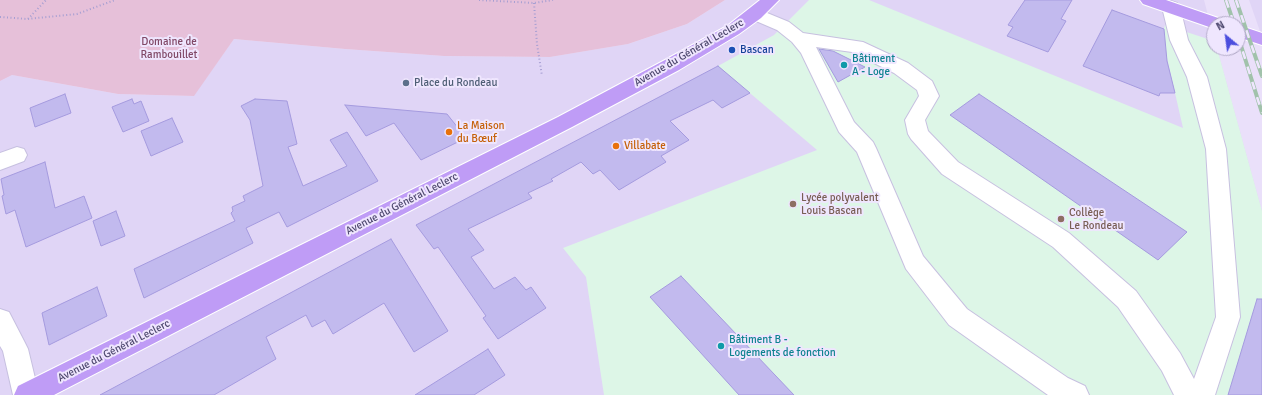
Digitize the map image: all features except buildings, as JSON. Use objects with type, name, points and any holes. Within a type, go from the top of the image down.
[{"type":"main road","points":[[1149,0],[1206,20]]},
{"type":"main road","name":"Avenue du Général Leclerc","points":[[27,395],[565,122],[733,30],[762,7]]},
{"type":"main road","points":[[1246,34],[1262,39]]},
{"type":"lane","points":[[762,7],[798,38],[808,50],[846,127],[866,148],[914,262],[958,317],[1059,387],[1076,395]]},
{"type":"lane","points":[[1170,8],[1179,40],[1197,76],[1216,149],[1228,317],[1202,395]]},
{"type":"lane","points":[[798,38],[856,46],[902,68],[925,86],[929,96],[915,120],[918,134],[950,168],[1061,240],[1127,299],[1172,362],[1188,395]]},
{"type":"lane","points":[[0,320],[15,349],[27,395]]},
{"type":"path","points":[[27,20],[46,0]]},
{"type":"path","points":[[0,17],[27,20],[76,14],[115,0]]},
{"type":"path","points":[[479,0],[534,3],[553,0]]},
{"type":"path","points":[[534,3],[537,44],[542,76]]},
{"type":"shaded area","points":[[725,0],[1204,0],[1208,16],[1206,16],[1206,56],[1219,56],[1262,211],[1262,395],[0,395],[0,81],[12,75],[118,94],[193,96],[234,39],[444,56],[550,57],[628,44],[687,24]]},
{"type":"shaded area","points":[[809,0],[869,0],[1183,128],[1167,58],[1160,42],[1165,25],[1206,38],[1206,56],[1219,56],[1262,211],[1262,395],[604,395],[586,277],[563,248],[817,150],[718,66],[774,35]]},
{"type":"shaded area","points":[[1249,0],[1262,0],[1262,37],[1255,17]]},
{"type":"green space","name":"Domaine de Rambouillet","points":[[0,0],[725,0],[687,24],[628,44],[550,57],[444,56],[234,39],[194,96],[118,94],[12,75],[0,81]]},
{"type":"railway","points":[[1226,0],[1231,16]]},
{"type":"railway","points":[[1236,0],[1262,76]]},
{"type":"railway","points":[[1244,56],[1262,113]]},
{"type":"place","name":"Bascan","points":[[732,50]]},
{"type":"place","name":"Bâtiment A - Loge","points":[[844,65]]},
{"type":"place","name":"Place du Rondeau","points":[[406,83]]},
{"type":"place","name":"La Maison du Bœuf","points":[[449,132]]},
{"type":"place","name":"Villabate","points":[[616,146]]},
{"type":"place","name":"Lycée polyvalent Louis Bascan","points":[[793,204]]},
{"type":"place","name":"Collège Le Rondeau","points":[[1061,219]]},
{"type":"place","name":"Bâtiment B - Logements de fonction","points":[[721,346]]}]
